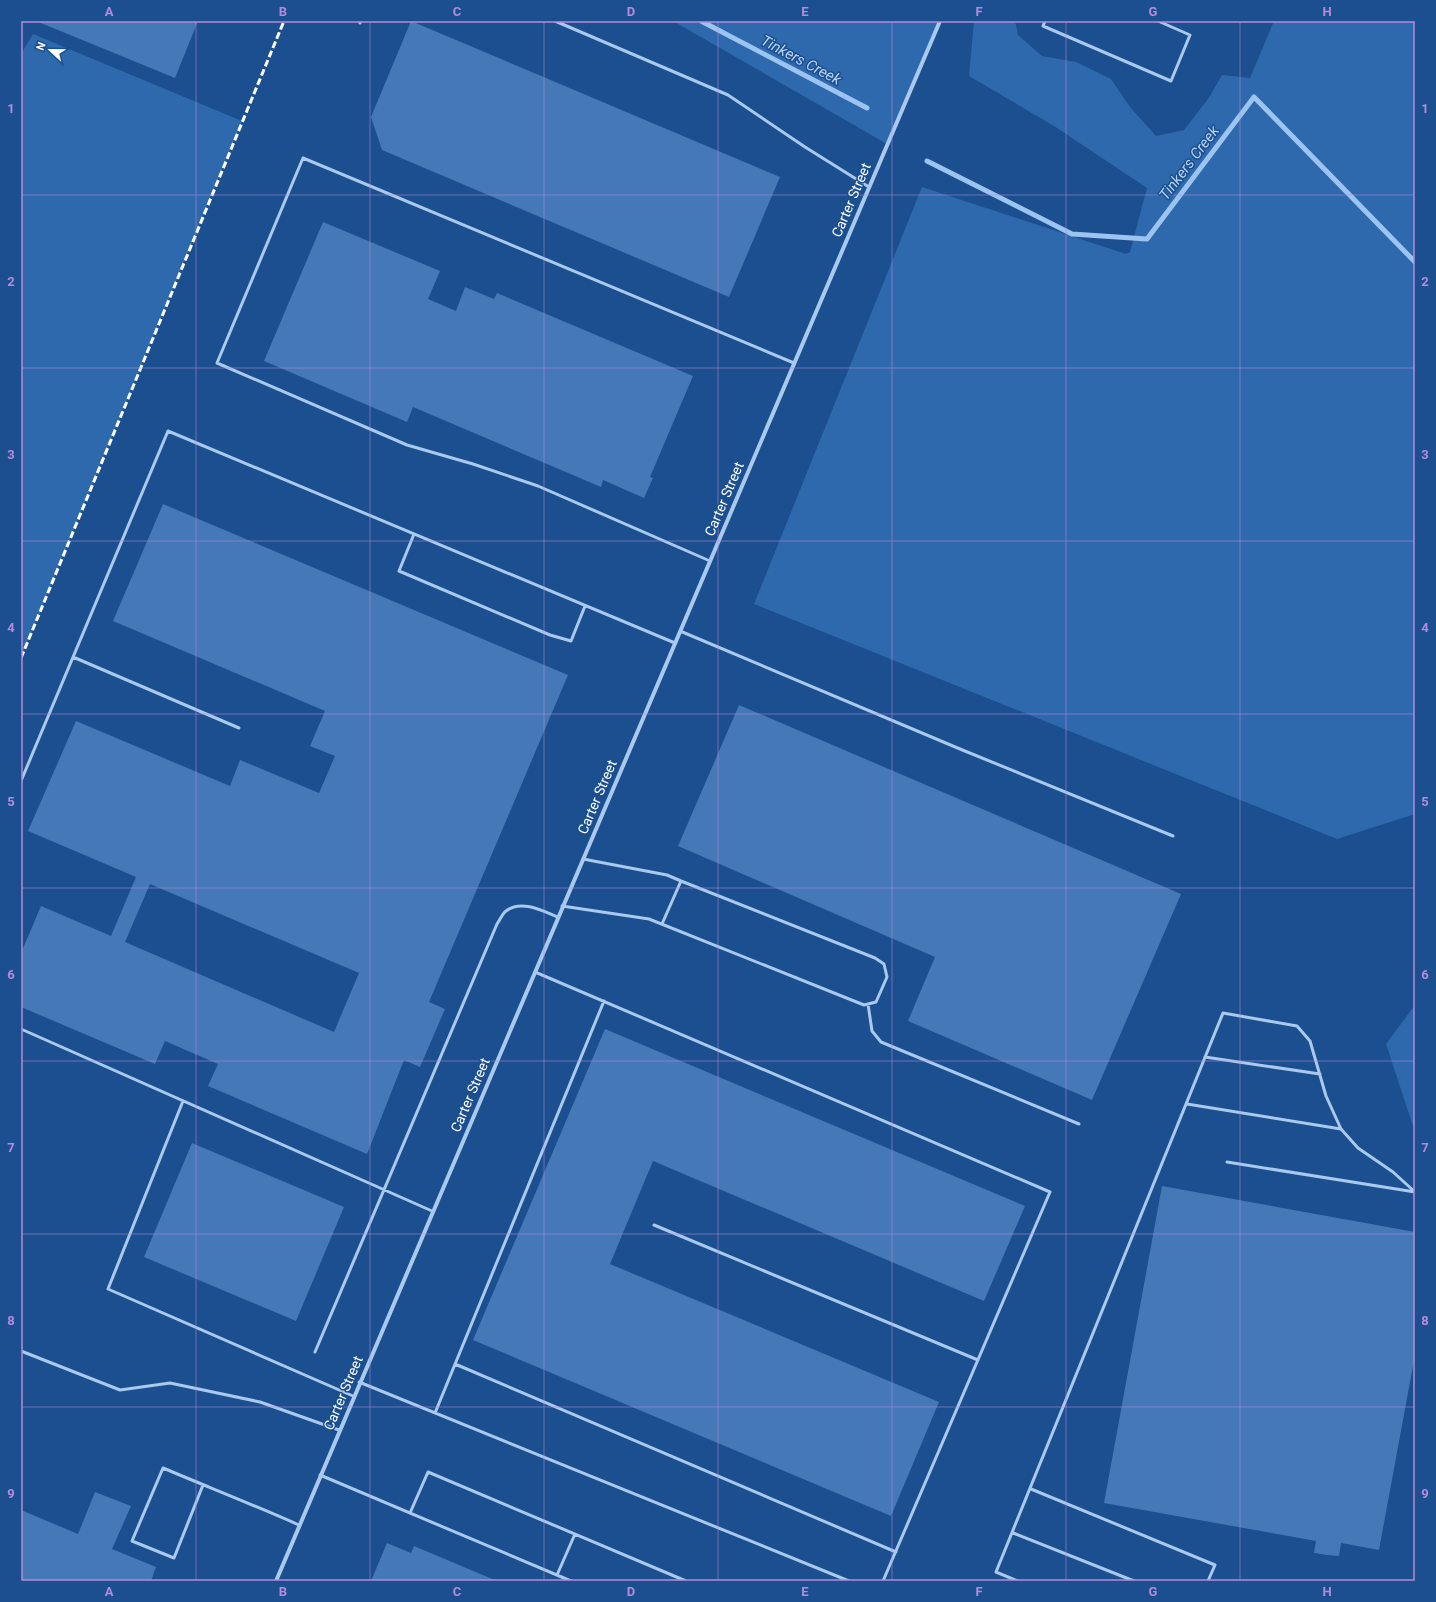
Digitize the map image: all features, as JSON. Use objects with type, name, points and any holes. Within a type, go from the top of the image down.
[{"type":"street","name":"Carter Street","points":[[276,1581],[359,1382],[940,21]]},
{"type":"lane","points":[[555,21],[728,95],[805,147],[869,186]]},
{"type":"lane","points":[[1045,21],[1043,26],[1171,81],[1190,35],[1158,21]]},
{"type":"lane","points":[[710,561],[538,486],[473,464],[407,445],[217,363],[304,158],[794,363]]},
{"type":"lane","points":[[21,781],[168,431],[674,643]]},
{"type":"lane","points":[[414,534],[399,571],[550,635],[571,641],[585,606]]},
{"type":"lane","points":[[680,631],[960,749],[1173,836]]},
{"type":"lane","points":[[73,657],[239,728]]},
{"type":"lane","points":[[562,906],[649,919],[853,1002],[864,1005],[876,1002],[887,977],[884,964],[875,958],[667,875],[583,859]]},
{"type":"lane","points":[[662,924],[681,881]]},
{"type":"lane","points":[[315,1352],[383,1189],[497,924],[506,911],[517,906],[530,907],[558,917]]},
{"type":"lane","points":[[534,972],[1050,1192],[883,1581]]},
{"type":"lane","points":[[435,1413],[604,1001]]},
{"type":"lane","points":[[868,1004],[872,1031],[881,1042],[1079,1124]]},
{"type":"lane","points":[[1018,1581],[996,1572],[1031,1489],[1223,1013],[1297,1026],[1310,1040],[1326,1096],[1342,1129],[1358,1148],[1393,1172],[1415,1192]]},
{"type":"lane","points":[[21,1029],[432,1211]]},
{"type":"lane","points":[[1205,1058],[1320,1074]]},
{"type":"lane","points":[[184,1101],[108,1289],[354,1396]]},
{"type":"lane","points":[[1187,1104],[1342,1129]]},
{"type":"lane","points":[[1228,1162],[1415,1192]]},
{"type":"lane","points":[[654,1224],[978,1360]]},
{"type":"lane","points":[[21,1351],[120,1390],[170,1383],[260,1402],[339,1430]]},
{"type":"lane","points":[[455,1364],[896,1552]]},
{"type":"lane","points":[[359,1382],[849,1581]]},
{"type":"lane","points":[[203,1485],[174,1558],[132,1541],[163,1468],[299,1524]]},
{"type":"lane","points":[[410,1514],[428,1472],[686,1581]]},
{"type":"lane","points":[[320,1475],[571,1581]]},
{"type":"lane","points":[[1031,1489],[1215,1565],[1208,1581]]},
{"type":"lane","points":[[1013,1533],[1134,1581]]},
{"type":"lane","points":[[557,1575],[575,1534]]},
{"type":"shaded area","points":[[673,21],[940,21],[887,144]]},
{"type":"shaded area","points":[[974,21],[1015,21],[1018,35],[1042,56],[1076,62],[1111,79],[1130,107],[1156,136],[1184,130],[1208,99],[1222,75],[1250,78],[1274,21],[1415,21],[1415,814],[1337,839],[754,604],[922,187],[1126,254],[1130,252],[1147,188],[1054,126],[969,76]]},
{"type":"shaded area","points":[[33,34],[242,121],[21,658],[21,54]]},
{"type":"shaded area","points":[[1415,1005],[1415,1132],[1386,1044]]},
{"type":"building","points":[[36,21],[198,21],[175,78]]},
{"type":"building","points":[[411,21],[780,177],[729,297],[382,150],[371,117]]},
{"type":"building","points":[[323,222],[440,271],[428,299],[456,311],[465,287],[494,299],[497,293],[693,376],[650,477],[653,478],[644,498],[603,480],[601,487],[413,407],[407,422],[264,361]]},
{"type":"building","points":[[163,504],[568,675],[429,1002],[445,1009],[420,1067],[404,1060],[367,1154],[208,1086],[218,1064],[165,1041],[155,1064],[21,1007],[21,953],[41,906],[111,936],[136,877],[28,831],[76,721],[230,786],[240,760],[319,793],[335,756],[310,746],[325,711],[113,621]],"holes":[[[150,884],[359,973],[334,1032],[125,942]]]},
{"type":"building","points":[[739,705],[1181,894],[1092,1100],[908,1021],[935,957],[678,846]]},
{"type":"building","points":[[605,1029],[1025,1206],[984,1301],[653,1161],[610,1264],[939,1402],[891,1516],[473,1340]]},
{"type":"building","points":[[192,1143],[344,1207],[296,1321],[144,1257]]},
{"type":"building","points":[[1162,1186],[1415,1232],[1415,1355],[1379,1550],[1341,1543],[1339,1556],[1314,1553],[1316,1541],[1104,1503]]},
{"type":"building","points":[[95,1492],[131,1506],[112,1549],[156,1567],[151,1581],[21,1581],[21,1510],[78,1534]]},
{"type":"building","points":[[387,1543],[411,1553],[414,1546],[497,1581],[371,1581]]},
{"type":"waterway","name":"Tinkers Creek","points":[[701,21],[867,108]]},
{"type":"waterway","name":"Tinkers Creek","points":[[927,161],[1072,234],[1147,239],[1254,97],[1415,262]]},
{"type":"railway","points":[[21,658],[284,21]]}]
